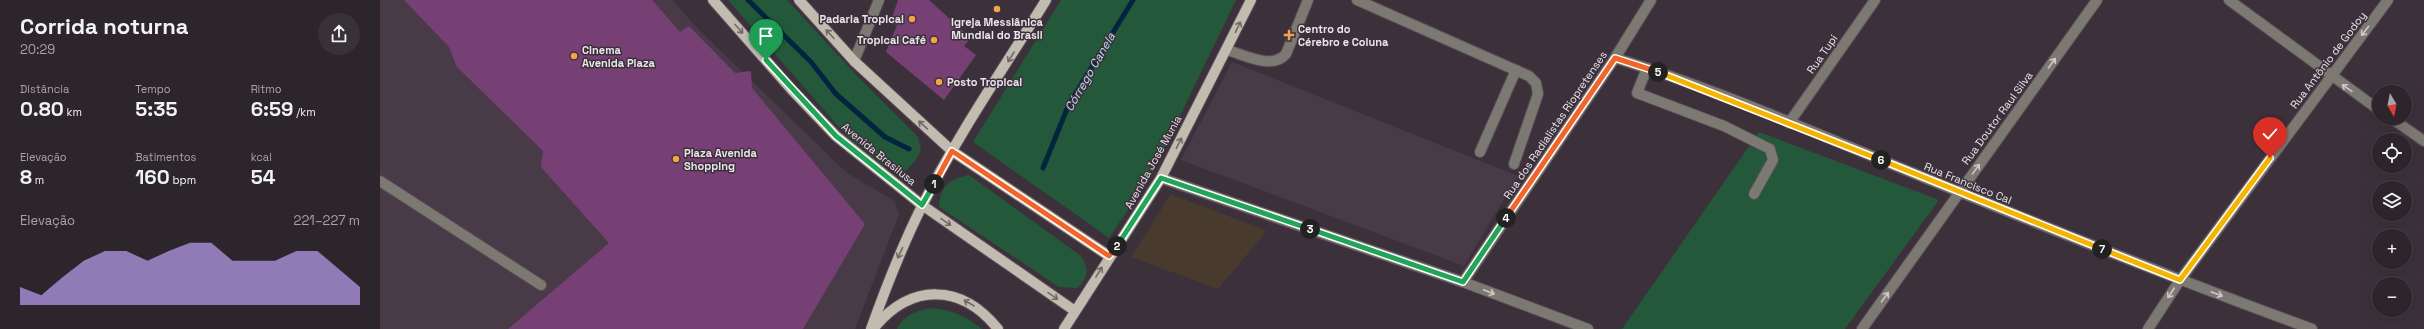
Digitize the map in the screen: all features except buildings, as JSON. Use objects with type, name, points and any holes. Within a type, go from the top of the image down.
[{"type":"main road","name":"Avenida Brasilusa","points":[[713,0],[792,90],[836,136],[922,205],[1075,311]]},
{"type":"main road","points":[[799,0],[854,61],[952,151],[1109,256]]},
{"type":"main road","points":[[872,329],[893,268],[922,205],[952,151],[1046,0]]},
{"type":"main road","name":"Avenida José Munia","points":[[1064,329],[1109,256],[1161,178],[1252,0]]},
{"type":"main road","points":[[872,329],[890,311],[902,302],[922,294],[937,294],[964,300],[987,315],[998,329]]},
{"type":"street","points":[[854,61],[879,0]]},
{"type":"street","points":[[1227,50],[1272,63],[1280,60],[1286,54],[1308,0]]},
{"type":"street","points":[[1357,0],[1529,76],[1536,83],[1538,94],[1514,164]]},
{"type":"street","name":"Rua dos Radialistas Riopretenses","points":[[1463,282],[1615,58],[1651,0]]},
{"type":"street","name":"Rua Tupi","points":[[1789,123],[1875,0]]},
{"type":"street","name":"Rua Doutor Raul Silva","points":[[1862,329],[2097,0]]},
{"type":"street","points":[[2229,0],[2330,76],[2372,105]]},
{"type":"street","name":"Rua Antônio de Godoy","points":[[2148,329],[2180,280],[2330,76],[2388,0]]},
{"type":"street","name":"Rua Francisco Cal","points":[[1615,58],[1647,68],[1789,123],[2180,280],[2312,329]]},
{"type":"street","points":[[1647,68],[1637,93],[1724,126],[1770,149],[1773,160],[1754,194]]},
{"type":"street","points":[[1480,152],[1516,70]]},
{"type":"street","points":[[2400,125],[2424,141]]},
{"type":"street","points":[[1161,178],[1463,282],[1588,329]]},
{"type":"street","points":[[380,181],[541,285]]},
{"type":"shaded area","points":[[380,0],[672,0],[699,30],[847,173],[895,201],[899,214],[855,329],[380,329]]},
{"type":"shaded area","points":[[1232,62],[1518,176],[1464,266],[1181,160]]},
{"type":"shaded area","points":[[1171,194],[1267,231],[1218,289],[1131,257]]},
{"type":"green space","points":[[728,0],[787,0],[860,79],[918,137],[921,150],[915,161],[902,175],[884,166],[845,134]]},
{"type":"green space","points":[[1061,0],[1236,0],[1152,174],[1109,238],[973,142]]},
{"type":"green space","points":[[1759,132],[1939,200],[1845,329],[1622,329]]},
{"type":"green space","points":[[969,175],[1081,256],[1087,269],[1084,281],[1077,288],[1059,287],[939,207],[941,194],[947,185],[951,181]]},
{"type":"green space","points":[[931,308],[958,314],[982,329],[897,329],[903,320],[911,314]]},
{"type":"waterway","points":[[748,0],[811,62],[836,94],[885,137],[909,149]]},
{"type":"waterway","name":"Córrego Canela","points":[[1043,168],[1069,104],[1133,0]]},
{"type":"place","name":"Igreja Messiânica Mundial do Brasil","points":[[997,9]]},
{"type":"place","name":"Padaria Tropical","points":[[912,19]]},
{"type":"place","name":"Centro do Cérebro e Coluna","points":[[1289,35]]},
{"type":"place","name":"Tropical Café","points":[[934,40]]},
{"type":"place","name":"Cinema Avenida Plaza","points":[[574,56]]},
{"type":"place","name":"Posto Tropical","points":[[939,82]]},
{"type":"place","name":"Plaza Avenida Shopping","points":[[676,159]]},
{"type":"route","points":[[766,60],[792,90],[836,136],[922,205],[952,151],[1109,256],[1140,212],[1161,178],[1463,282],[1615,58],[1647,68],[1789,123],[2180,280],[2270,158]]}]
